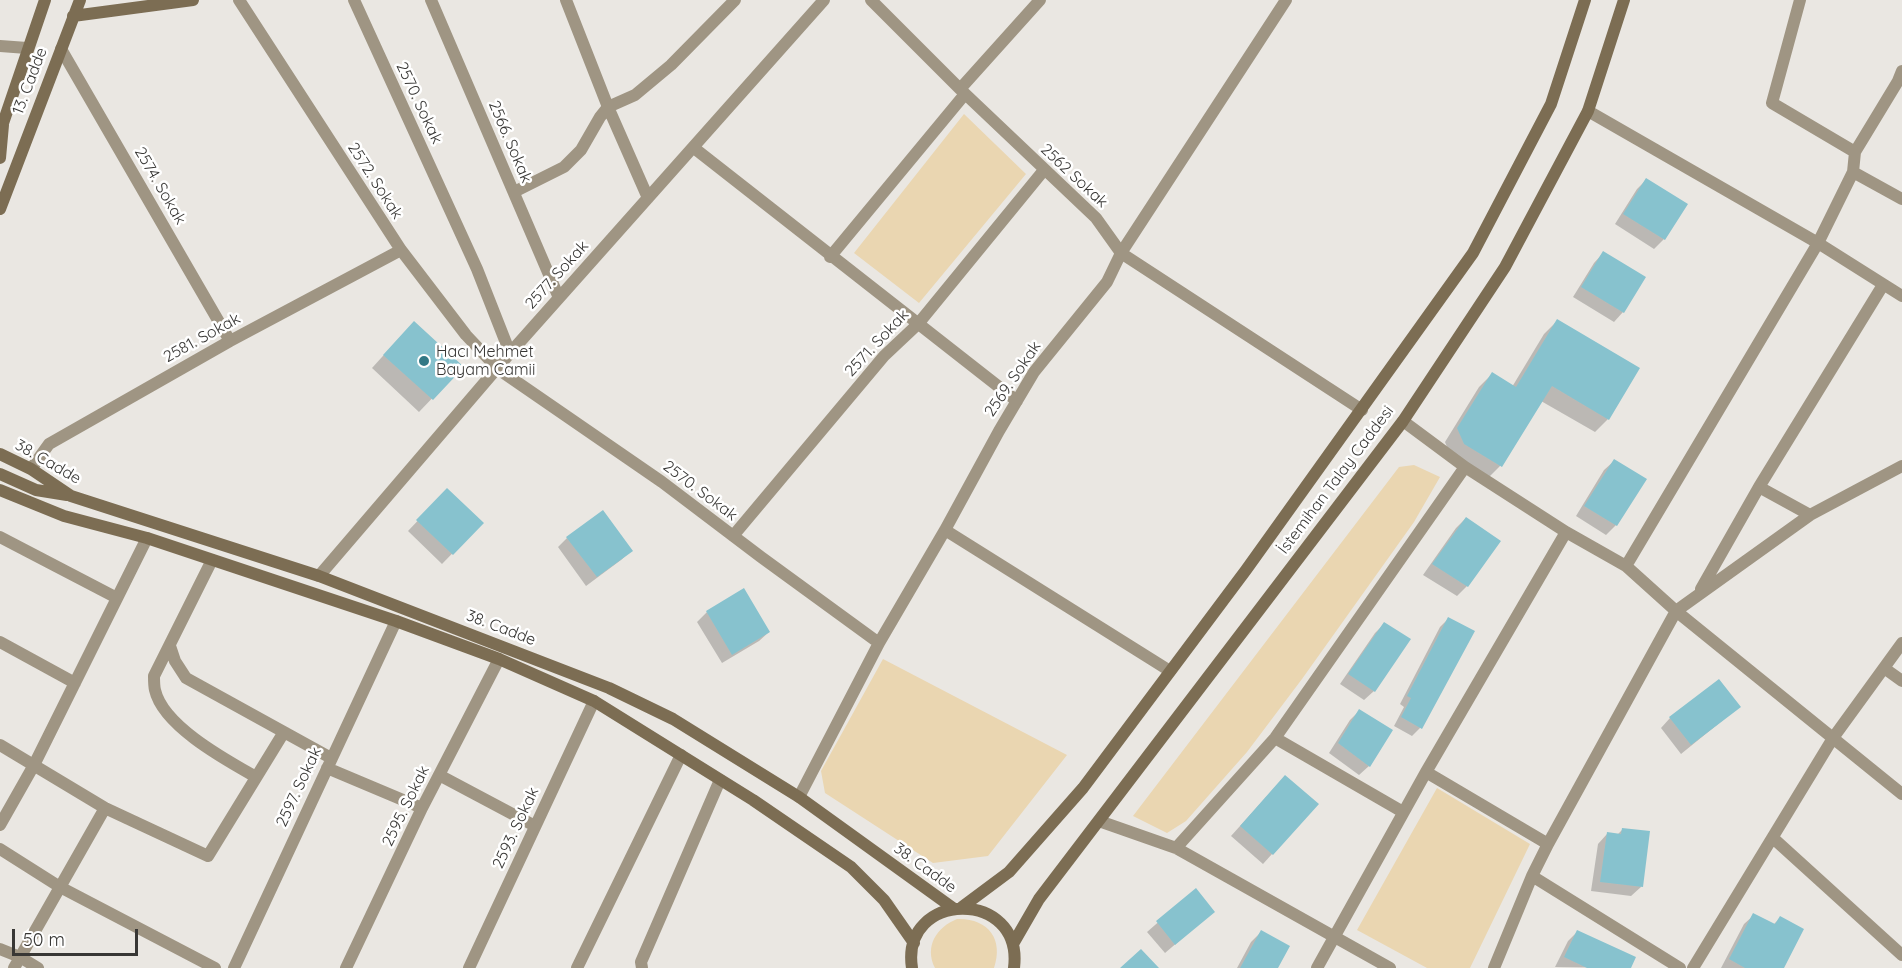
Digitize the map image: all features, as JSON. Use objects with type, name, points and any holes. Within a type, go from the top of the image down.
[{"type":"street","name":"13. Cadde","points":[[0,158],[2,129],[27,48],[45,0]]},
{"type":"street","name":"13. Cadde","points":[[0,209],[80,0]]},
{"type":"street","points":[[73,16],[193,0]]},
{"type":"street","name":"2572. Sokak","points":[[238,0],[401,250],[466,335],[498,369]]},
{"type":"street","name":"2570. Sokak","points":[[354,0],[477,269],[510,353]]},
{"type":"street","name":"2566. Sokak","points":[[431,0],[560,298]]},
{"type":"street","points":[[566,0],[608,107],[648,198]]},
{"type":"street","points":[[514,192],[564,167],[581,150],[608,107],[635,94],[671,64],[735,0]]},
{"type":"street","name":"2577. Sokak","points":[[319,576],[510,353],[824,0]]},
{"type":"street","name":"2562 Sokak","points":[[872,0],[1044,171],[1096,218],[1121,253],[1362,410]]},
{"type":"street","points":[[830,257],[963,91],[1040,0]]},
{"type":"street","name":"2569. Sokak","points":[[799,797],[879,643],[1034,372],[1107,282],[1121,253],[1286,0]]},
{"type":"street","name":"İstemihan Talay Caddesi","points":[[914,943],[928,920],[940,913],[957,908],[1009,872],[1083,788],[1362,410],[1473,253],[1551,104],[1585,0]]},
{"type":"street","name":"İstemihan Talay Caddesi","points":[[1013,944],[1039,898],[1402,421],[1505,267],[1588,111],[1624,0]]},
{"type":"street","points":[[1800,0],[1772,104],[1855,152]]},
{"type":"street","points":[[0,46],[27,48]]},
{"type":"street","name":"2574. Sokak","points":[[61,49],[230,341]]},
{"type":"street","points":[[1626,566],[1818,243],[1853,172],[1855,152],[1901,78]]},
{"type":"street","points":[[1588,111],[1818,243],[1902,296]]},
{"type":"street","points":[[694,148],[830,257],[1017,401]]},
{"type":"street","name":"2571. Sokak","points":[[733,536],[884,356],[918,324],[1044,171]]},
{"type":"street","points":[[1853,172],[1902,199]]},
{"type":"street","name":"2581. Sokak","points":[[31,470],[49,444],[230,341],[401,250]]},
{"type":"street","points":[[1699,593],[1759,487],[1883,285]]},
{"type":"street","name":"2570. Sokak","points":[[498,369],[662,482],[879,643]]},
{"type":"street","points":[[1402,421],[1465,466],[1566,532],[1626,566],[1676,611],[1902,794]]},
{"type":"street","name":"38. Cadde","points":[[0,453],[71,496],[319,576],[609,688],[673,718],[799,797],[957,908],[978,909],[993,917],[1005,929],[1013,944]]},
{"type":"street","points":[[1176,848],[1275,738],[1465,466]]},
{"type":"street","points":[[1494,968],[1532,876],[1548,844],[1676,611],[1810,515],[1902,466]]},
{"type":"street","points":[[0,474],[36,490],[71,496]]},
{"type":"street","points":[[1759,487],[1810,515]]},
{"type":"street","name":"38. Cadde","points":[[0,490],[64,516],[147,538],[396,621],[499,659],[594,701],[720,780],[851,867],[884,900],[914,943]]},
{"type":"street","points":[[945,530],[1170,671]]},
{"type":"street","points":[[1317,968],[1403,812],[1566,532]]},
{"type":"street","points":[[0,537],[117,598]]},
{"type":"street","points":[[0,825],[34,765],[147,538]]},
{"type":"street","points":[[212,560],[154,676],[155,690],[174,722],[222,758],[256,777]]},
{"type":"street","name":"2597. Sokak","points":[[234,968],[396,621]]},
{"type":"street","points":[[0,642],[75,683]]},
{"type":"street","points":[[1693,968],[1833,738],[1902,643]]},
{"type":"street","points":[[170,646],[175,661],[186,678],[284,732],[329,763],[422,808]]},
{"type":"street","name":"2595. Sokak","points":[[346,968],[422,808],[499,659]]},
{"type":"street","points":[[1884,668],[1902,681]]},
{"type":"street","name":"2593. Sokak","points":[[469,968],[594,701]]},
{"type":"street","points":[[0,745],[105,808],[208,856],[284,732]]},
{"type":"street","points":[[1275,738],[1403,812]]},
{"type":"street","points":[[577,968],[681,755]]},
{"type":"street","points":[[1426,772],[1548,844]]},
{"type":"street","points":[[439,775],[535,826]]},
{"type":"street","points":[[642,968],[641,962],[720,780]]},
{"type":"street","points":[[17,963],[105,808]]},
{"type":"street","points":[[1099,821],[1176,848],[1390,968]]},
{"type":"street","points":[[1773,838],[1902,955]]},
{"type":"street","points":[[0,849],[60,887],[215,968]]},
{"type":"street","points":[[1532,876],[1680,968]]},
{"type":"street","points":[[910,965],[914,943]]},
{"type":"street","points":[[1013,944],[1016,966]]},
{"type":"street","points":[[0,949],[17,963],[38,968]]},
{"type":"shaded area","points":[[964,114],[1026,174],[919,303],[854,253]]},
{"type":"shaded area","points":[[1414,465],[1440,477],[1414,522],[1247,752],[1186,821],[1167,833],[1133,816],[1399,467]]},
{"type":"shaded area","points":[[883,659],[1067,755],[988,856],[933,863],[825,793],[821,771]]},
{"type":"shaded area","points":[[1437,788],[1530,844],[1470,968],[1427,968],[1357,930]]},
{"type":"shaded area","points":[[957,919],[977,922],[991,932],[997,948],[994,968],[935,968],[931,952],[934,938],[950,922]]},
{"type":"building","points":[[1646,178],[1688,204],[1665,240],[1623,214]]},
{"type":"building","points":[[1603,251],[1646,277],[1624,313],[1581,287]]},
{"type":"building","points":[[1557,319],[1640,368],[1609,420],[1552,386],[1502,467],[1464,444],[1457,428],[1492,372],[1516,387]]},
{"type":"building","name":"Hacı Mehmet Bayam Camii","points":[[414,321],[464,367],[433,400],[383,355]]},
{"type":"building","points":[[1614,459],[1647,479],[1617,526],[1584,506]]},
{"type":"building","points":[[447,488],[484,523],[453,555],[416,520]]},
{"type":"building","points":[[603,510],[633,551],[597,577],[566,537]]},
{"type":"building","points":[[1466,517],[1501,541],[1468,587],[1432,564]]},
{"type":"building","points":[[744,588],[770,632],[732,655],[706,611]]},
{"type":"building","points":[[1448,617],[1475,631],[1422,729],[1401,717],[1411,698],[1407,696]]},
{"type":"building","points":[[1384,622],[1411,639],[1375,692],[1348,674]]},
{"type":"building","points":[[1719,679],[1741,707],[1691,745],[1669,717]]},
{"type":"building","points":[[1359,709],[1393,730],[1370,767],[1338,743]]},
{"type":"building","points":[[1285,775],[1319,804],[1273,855],[1240,826]]},
{"type":"building","points":[[1622,828],[1650,831],[1643,887],[1600,882],[1607,832],[1621,834]]},
{"type":"building","points":[[1196,888],[1215,912],[1175,945],[1156,921]]},
{"type":"building","points":[[1753,913],[1775,924],[1780,916],[1804,929],[1784,968],[1745,968],[1729,959]]},
{"type":"building","points":[[1261,930],[1290,946],[1278,968],[1240,968]]},
{"type":"building","points":[[1577,930],[1636,957],[1631,968],[1587,968],[1564,957]]},
{"type":"building","points":[[1141,949],[1159,968],[1120,968]]},
{"type":"place","name":"Hacı Mehmet Bayam Camii","points":[[424,361]]}]
